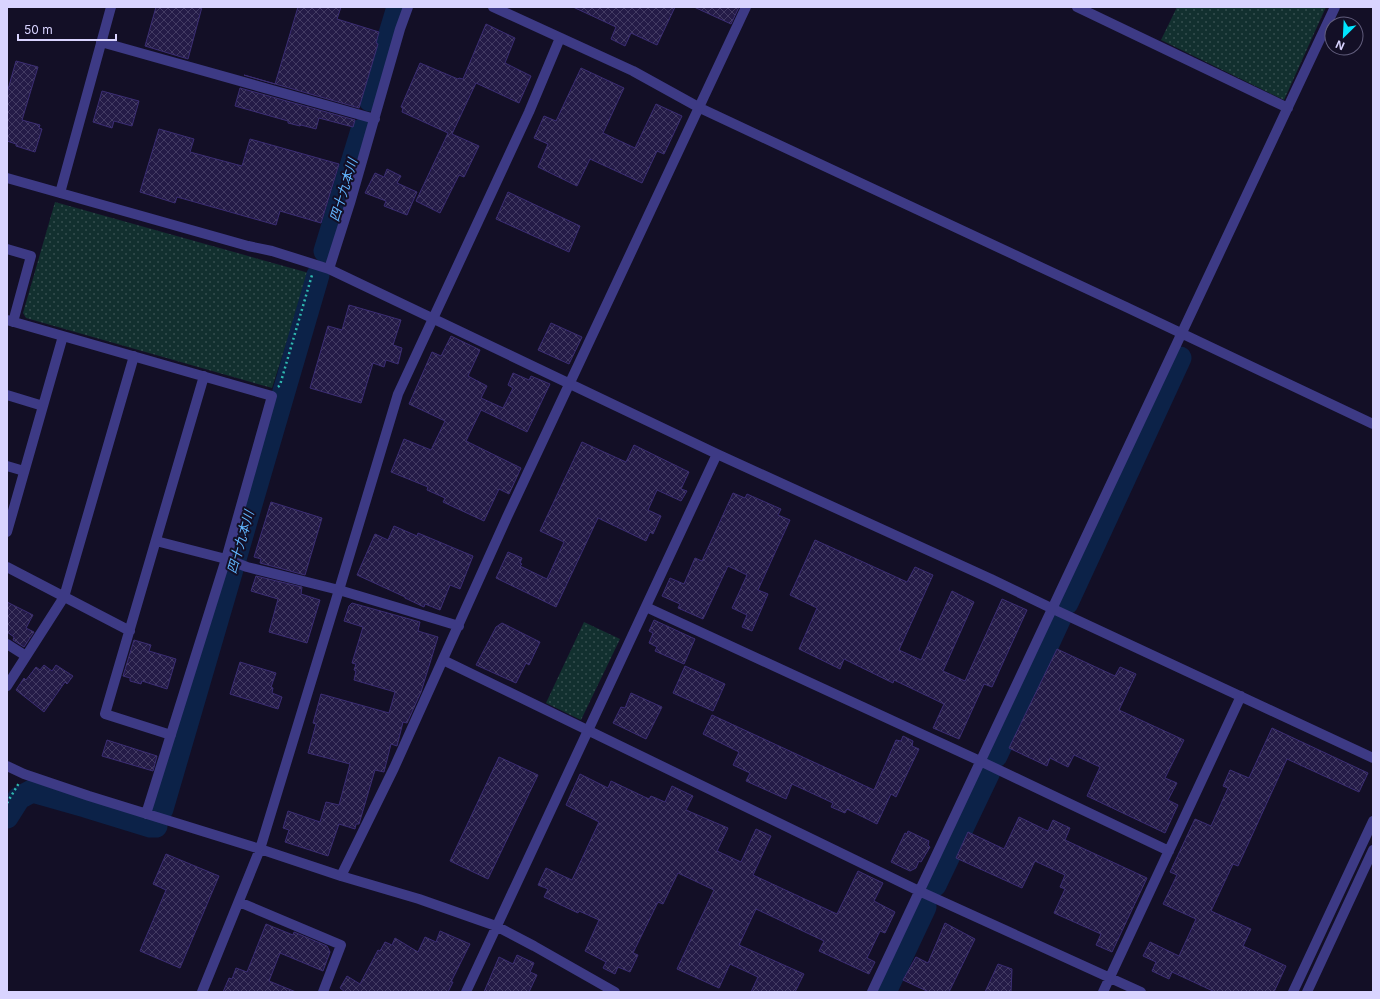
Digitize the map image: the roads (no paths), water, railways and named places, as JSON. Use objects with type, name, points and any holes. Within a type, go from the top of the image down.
[{"type":"street","points":[[60,193],[111,7]]},
{"type":"street","points":[[329,269],[375,119],[400,29],[408,7]]},
{"type":"street","points":[[493,7],[634,71],[700,108],[1373,424]]},
{"type":"street","points":[[341,876],[394,768],[507,517],[700,108],[746,7]]},
{"type":"street","points":[[1077,7],[1288,108]]},
{"type":"street","points":[[872,992],[1051,608],[1335,7]]},
{"type":"street","points":[[202,992],[260,849],[398,394],[528,112],[560,38]]},
{"type":"street","points":[[101,42],[375,119]]},
{"type":"street","points":[[7,178],[272,251],[329,269],[717,454],[991,579],[1373,758]]},
{"type":"street","points":[[7,249],[31,256],[10,321],[272,396],[226,559],[146,814]]},
{"type":"street","points":[[7,532],[63,336]]},
{"type":"street","points":[[7,686],[64,597],[134,356]]},
{"type":"street","points":[[171,735],[105,714],[204,376]]},
{"type":"street","points":[[7,395],[43,406]]},
{"type":"street","points":[[466,992],[717,454]]},
{"type":"street","points":[[7,466],[24,471]]},
{"type":"street","points":[[156,541],[226,559],[247,567],[339,590],[459,626]]},
{"type":"street","points":[[7,567],[130,631]]},
{"type":"street","points":[[646,607],[980,761],[1169,851]]},
{"type":"street","points":[[7,644],[26,656]]},
{"type":"street","points":[[443,660],[919,891],[1141,992]]},
{"type":"street","points":[[1103,992],[1241,696]]},
{"type":"street","points":[[7,766],[24,774],[146,814],[341,876],[419,899],[496,926],[615,992]]},
{"type":"street","points":[[1293,992],[1373,821]]},
{"type":"street","points":[[1307,992],[1373,850]]},
{"type":"street","points":[[239,902],[341,945],[323,992]]},
{"type":"waterway","name":"四十九本川","points":[[370,100],[398,7]]},
{"type":"waterway","name":"四十九本川","points":[[325,251],[362,130]]},
{"type":"waterway","name":"四十九本川","points":[[162,809],[318,275]]},
{"type":"waterway","points":[[1067,603],[1180,358]]},
{"type":"waterway","points":[[996,756],[1060,618]]},
{"type":"waterway","points":[[935,885],[989,772]]},
{"type":"waterway","name":"四十九本川","points":[[7,817],[19,798],[32,791],[150,826],[156,826]]},
{"type":"waterway","points":[[885,992],[925,907]]}]
